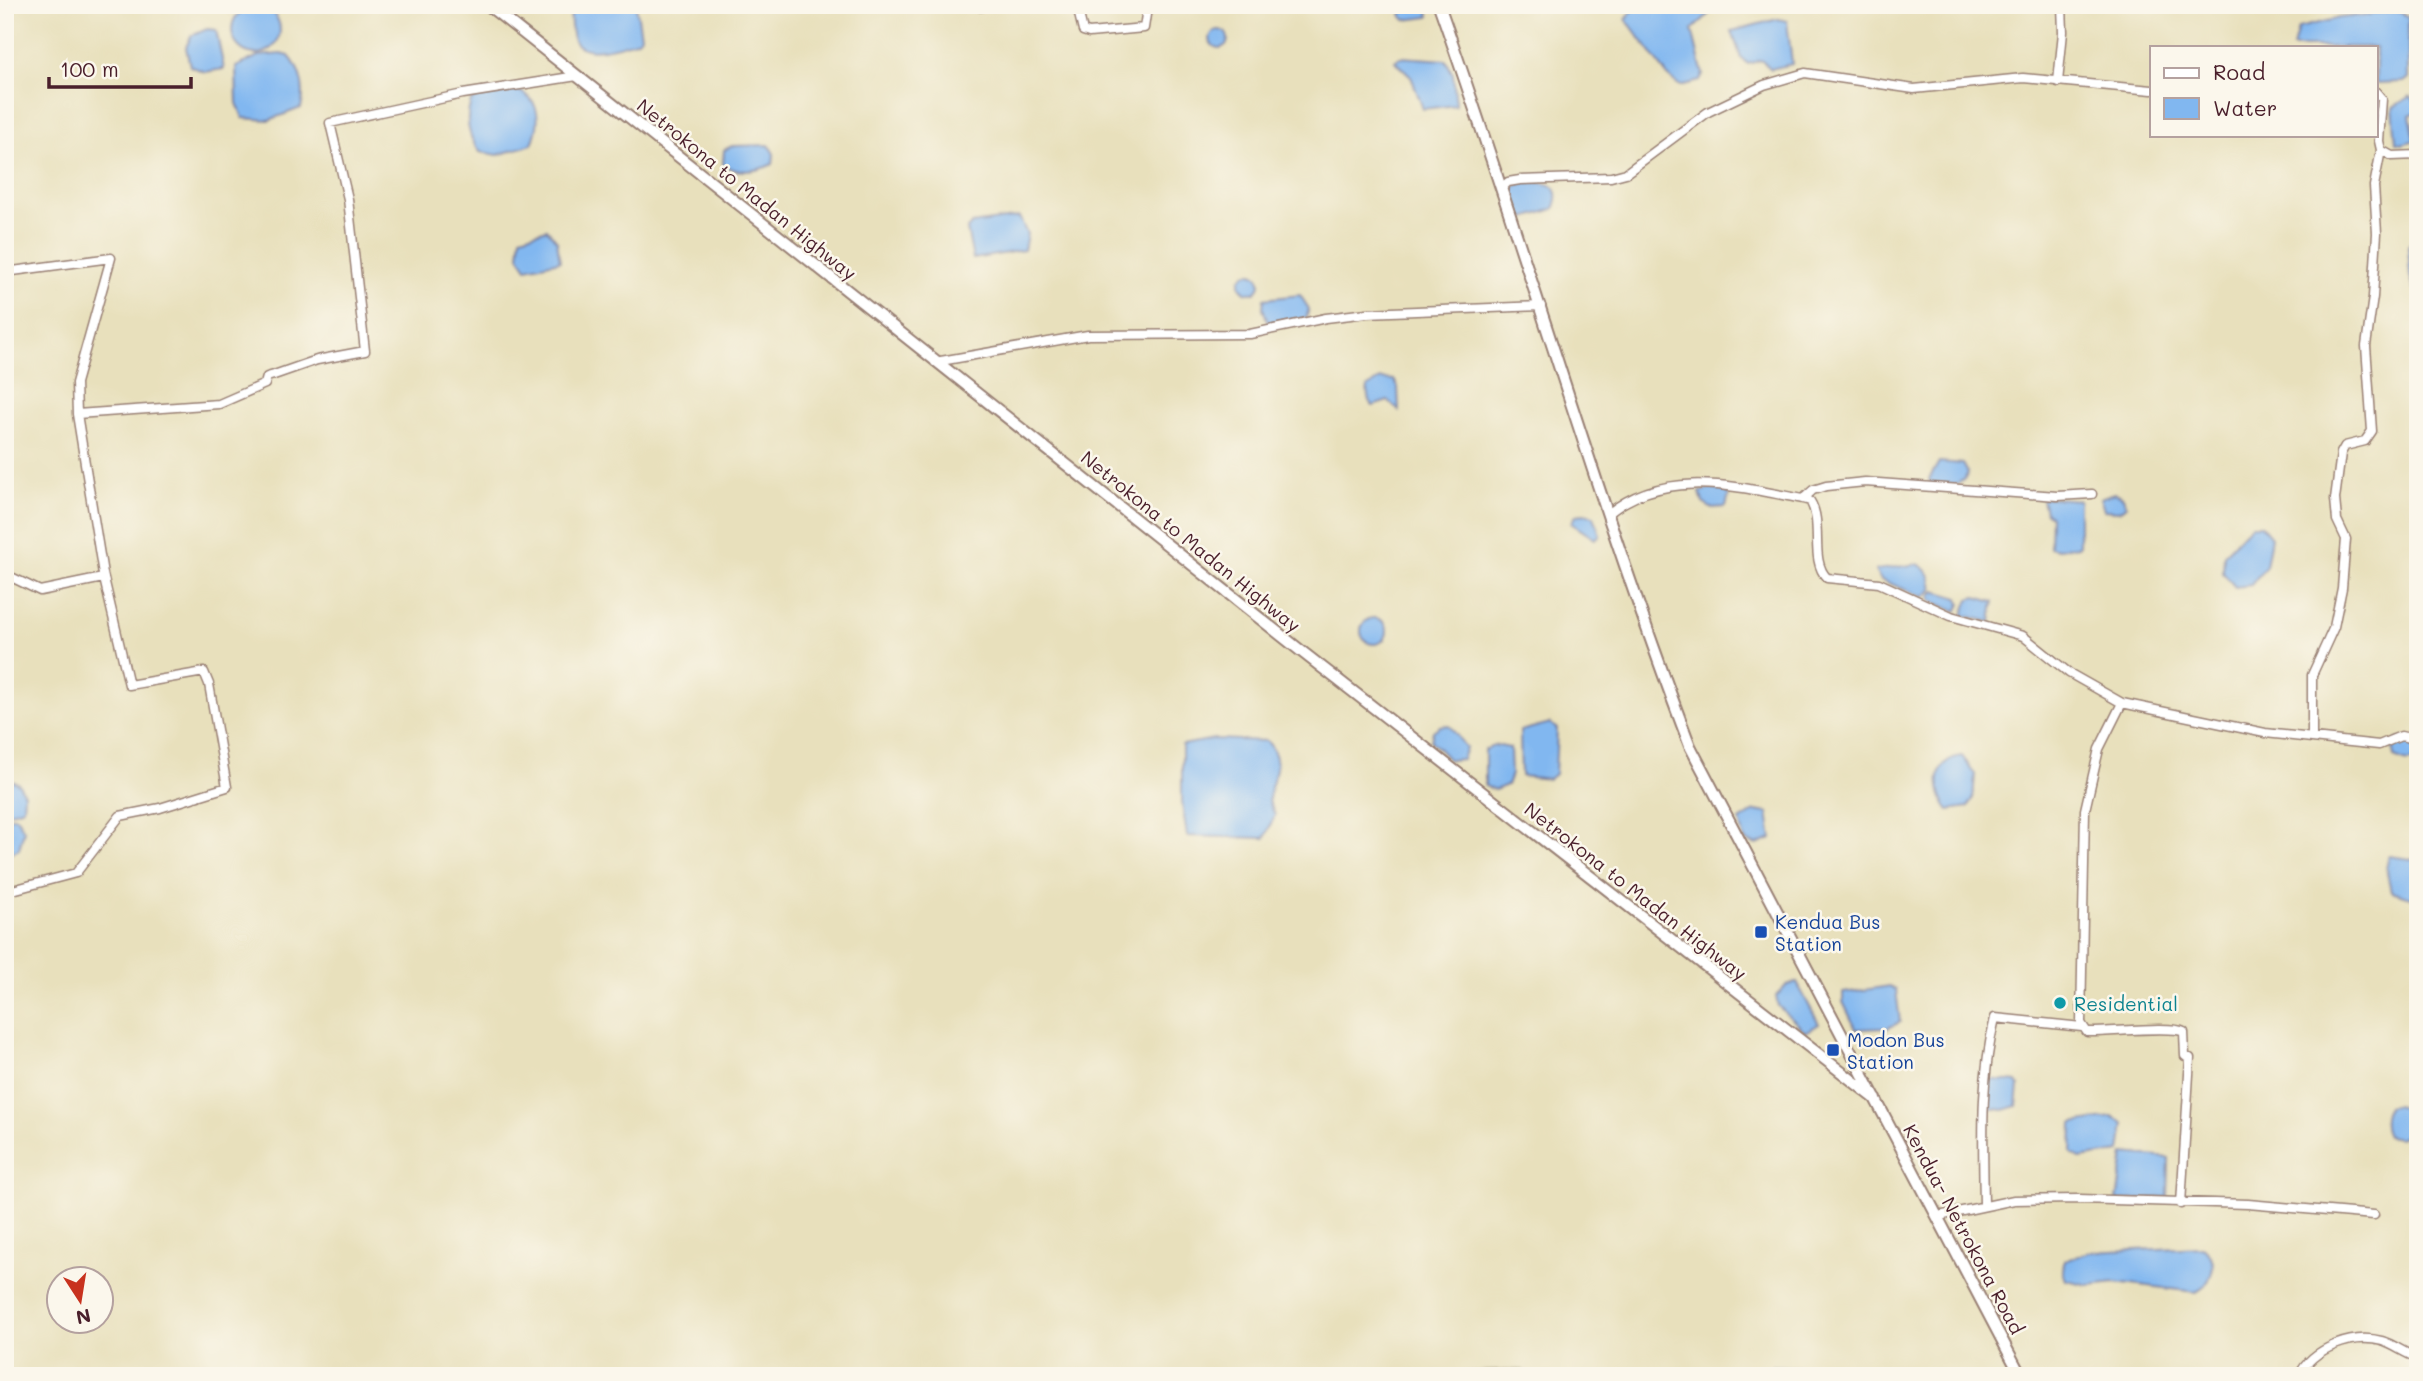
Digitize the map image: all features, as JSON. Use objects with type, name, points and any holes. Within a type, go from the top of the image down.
[{"type":"main road","name":"Netrokona to Madan Highway","points":[[488,5],[935,362],[1557,852],[1876,1099]]},
{"type":"main road","name":"Kendua- Netrokona Road","points":[[1439,5],[1503,187],[1650,642],[1690,746],[2021,1376]]},
{"type":"street","points":[[980,7],[998,5]]},
{"type":"street","points":[[1071,5],[1078,10],[1083,31],[1089,33],[1144,28],[1147,8],[1253,5]]},
{"type":"street","points":[[2058,82],[2063,32],[2062,5]]},
{"type":"street","points":[[1503,187],[1508,182],[1520,180],[1611,177],[1626,173],[1708,112],[1764,85],[1805,73],[1914,89],[2023,78],[2150,90]]},
{"type":"street","points":[[77,414],[219,404],[265,384],[267,377],[274,374],[317,360],[365,351],[348,199],[330,124],[463,94],[577,76]]},
{"type":"street","points":[[2312,736],[2312,675],[2334,627],[2342,588],[2346,539],[2337,520],[2335,499],[2341,453],[2345,446],[2365,441],[2372,431],[2366,346],[2376,246],[2374,186],[2381,150],[2379,141],[2382,99],[2378,94]]},
{"type":"street","points":[[2381,150],[2392,156],[2418,155]]},
{"type":"street","points":[[5,272],[111,258],[76,383],[77,414],[103,578],[129,685],[204,672],[209,684],[227,787],[160,808],[120,816],[76,873],[5,892]]},
{"type":"street","points":[[935,362],[1088,335],[1250,334],[1367,313],[1541,306]]},
{"type":"street","points":[[1803,499],[1826,486],[1865,482],[2057,496],[2092,494]]},
{"type":"street","points":[[1608,514],[1646,491],[1698,484],[1803,499],[1810,501],[1815,511],[1819,558],[1827,578],[1879,583],[1951,616],[2024,636],[2069,673],[2122,703],[2238,730],[2379,745],[2400,736],[2418,740]]},
{"type":"street","points":[[5,574],[40,591],[103,578]]},
{"type":"street","points":[[2082,1027],[2085,810],[2099,749],[2122,703]]},
{"type":"street","points":[[1984,1205],[1985,1074],[1995,1018],[2082,1027],[2087,1032],[2171,1028],[2183,1032],[2185,1056],[2190,1058],[2181,1204]]},
{"type":"street","points":[[1939,1216],[2014,1200],[2079,1199],[2248,1204],[2374,1214]]},
{"type":"street","points":[[2299,1376],[2315,1356],[2348,1341],[2382,1341],[2418,1358]]},
{"type":"green space","points":[[1522,1370],[1532,1376],[1450,1376],[1457,1373]]},
{"type":"water","points":[[570,5],[636,5],[641,36],[638,40],[602,49],[593,50],[577,45],[573,38]]},
{"type":"water","points":[[1406,5],[1427,5],[1429,17],[1405,20],[1401,15]]},
{"type":"water","points":[[1637,5],[1713,5],[1710,13],[1692,30],[1703,75],[1700,81],[1680,86],[1668,76],[1626,19]]},
{"type":"water","points":[[256,6],[273,13],[280,30],[273,47],[256,54],[239,47],[232,30],[239,13]]},
{"type":"water","points":[[2399,11],[2408,17],[2408,78],[2403,82],[2378,83],[2378,46],[2293,46],[2298,28],[2339,18]]},
{"type":"water","points":[[1778,19],[1787,21],[1792,64],[1771,69],[1761,60],[1748,64],[1741,58],[1732,31]]},
{"type":"water","points":[[207,29],[216,30],[224,69],[205,72],[190,66],[186,47],[191,36]]},
{"type":"water","points":[[1219,30],[1225,33],[1228,39],[1225,45],[1219,48],[1213,45],[1210,39],[1213,33]]},
{"type":"water","points":[[258,56],[289,56],[299,74],[303,87],[301,108],[269,120],[243,118],[237,103],[236,67]]},
{"type":"water","points":[[1400,57],[1446,60],[1453,74],[1456,105],[1423,109],[1411,76],[1395,61]]},
{"type":"water","points":[[517,90],[531,100],[537,113],[537,128],[532,144],[498,155],[480,152],[469,128],[471,101],[481,95]]},
{"type":"water","points":[[2411,96],[2418,105],[2416,112],[2410,115],[2415,140],[2396,143],[2393,107]]},
{"type":"water","points":[[769,145],[774,154],[773,164],[741,171],[723,164],[724,150],[732,146]]},
{"type":"water","points":[[1524,182],[1551,185],[1557,193],[1554,209],[1522,219],[1512,203],[1511,189]]},
{"type":"water","points":[[1019,217],[1027,234],[1024,250],[973,259],[967,229],[972,224]]},
{"type":"water","points":[[547,229],[557,241],[560,261],[527,268],[519,256],[521,237]]},
{"type":"water","points":[[2414,239],[2418,239],[2418,288],[2415,291],[2410,276],[2408,246]]},
{"type":"water","points":[[1250,273],[1257,276],[1260,283],[1257,290],[1250,293],[1243,290],[1240,283],[1243,276]]},
{"type":"water","points":[[1300,295],[1309,309],[1306,318],[1269,325],[1263,308],[1264,299]]},
{"type":"water","points":[[1381,379],[1394,380],[1398,387],[1399,411],[1388,401],[1373,406],[1370,402],[1368,387]]},
{"type":"water","points":[[1939,462],[1963,464],[1968,473],[1957,484],[1931,485],[1929,479]]},
{"type":"water","points":[[1709,489],[1721,490],[1729,495],[1726,507],[1711,508],[1703,503],[1700,492]]},
{"type":"water","points":[[2115,493],[2123,497],[2126,506],[2119,511],[2104,510],[2100,498]]},
{"type":"water","points":[[2042,499],[2079,500],[2079,546],[2058,549],[2050,547],[2051,516],[2045,512]]},
{"type":"water","points":[[1576,515],[1594,516],[1600,535],[1595,539],[1571,523]]},
{"type":"water","points":[[2251,525],[2261,525],[2271,537],[2266,566],[2251,585],[2235,587],[2223,573],[2224,554]]},
{"type":"water","points":[[1918,564],[1927,571],[1933,589],[1924,597],[1881,580],[1876,573],[1876,570]]},
{"type":"water","points":[[1935,591],[1959,598],[1961,604],[1957,612],[1932,601],[1930,596]]},
{"type":"water","points":[[1976,597],[1994,602],[1991,622],[1963,615],[1969,599]]},
{"type":"water","points":[[1374,618],[1383,622],[1387,631],[1383,640],[1374,644],[1365,640],[1361,631],[1365,622]]},
{"type":"water","points":[[1550,723],[1557,729],[1555,774],[1549,779],[1521,776],[1520,731]]},
{"type":"water","points":[[1449,725],[1466,748],[1462,759],[1449,760],[1431,741],[1433,731],[1440,726]]},
{"type":"water","points":[[1214,739],[1267,741],[1273,749],[1277,763],[1269,799],[1275,815],[1265,838],[1187,836],[1182,802],[1182,745]]},
{"type":"water","points":[[2398,739],[2418,742],[2414,760],[2407,762],[2394,757],[2392,745]]},
{"type":"water","points":[[1495,745],[1510,748],[1511,774],[1507,785],[1495,790],[1485,786],[1485,750]]},
{"type":"water","points":[[1962,756],[1975,774],[1973,799],[1968,807],[1949,810],[1941,794],[1939,777],[1946,763],[1952,758]]},
{"type":"water","points":[[6,777],[19,784],[24,794],[23,808],[5,814]]},
{"type":"water","points":[[1755,811],[1768,813],[1772,839],[1757,845],[1745,841],[1740,821]]},
{"type":"water","points":[[5,817],[16,817],[24,830],[19,849],[5,856]]},
{"type":"water","points":[[2389,856],[2418,860],[2418,899],[2391,891],[2386,868]]},
{"type":"water","points":[[1797,983],[1819,1024],[1806,1032],[1778,1006],[1776,996],[1787,985]]},
{"type":"water","points":[[1890,986],[1896,990],[1900,1022],[1888,1028],[1856,1029],[1843,1002],[1843,993]]},
{"type":"water","points":[[1988,1079],[2017,1082],[2017,1106],[2004,1110],[1988,1108]]},
{"type":"water","points":[[2396,1105],[2410,1110],[2407,1134],[2398,1138],[2387,1136],[2384,1125],[2388,1107]]},
{"type":"water","points":[[2112,1117],[2124,1123],[2120,1152],[2080,1158],[2072,1153],[2073,1123]]},
{"type":"water","points":[[2124,1154],[2169,1158],[2168,1197],[2117,1201]]},
{"type":"water","points":[[2203,1247],[2211,1258],[2212,1271],[2207,1283],[2196,1292],[2115,1282],[2089,1285],[2066,1280],[2063,1272],[2064,1261],[2089,1252]]},
{"type":"water","points":[[1773,1366],[1900,1374],[1905,1376],[1771,1376]]},
{"type":"place","name":"Kendua Bus Station","points":[[1761,932]]},
{"type":"place","name":"Residential","points":[[2060,1003]]},
{"type":"place","name":"Modon Bus Station","points":[[1833,1050]]}]
